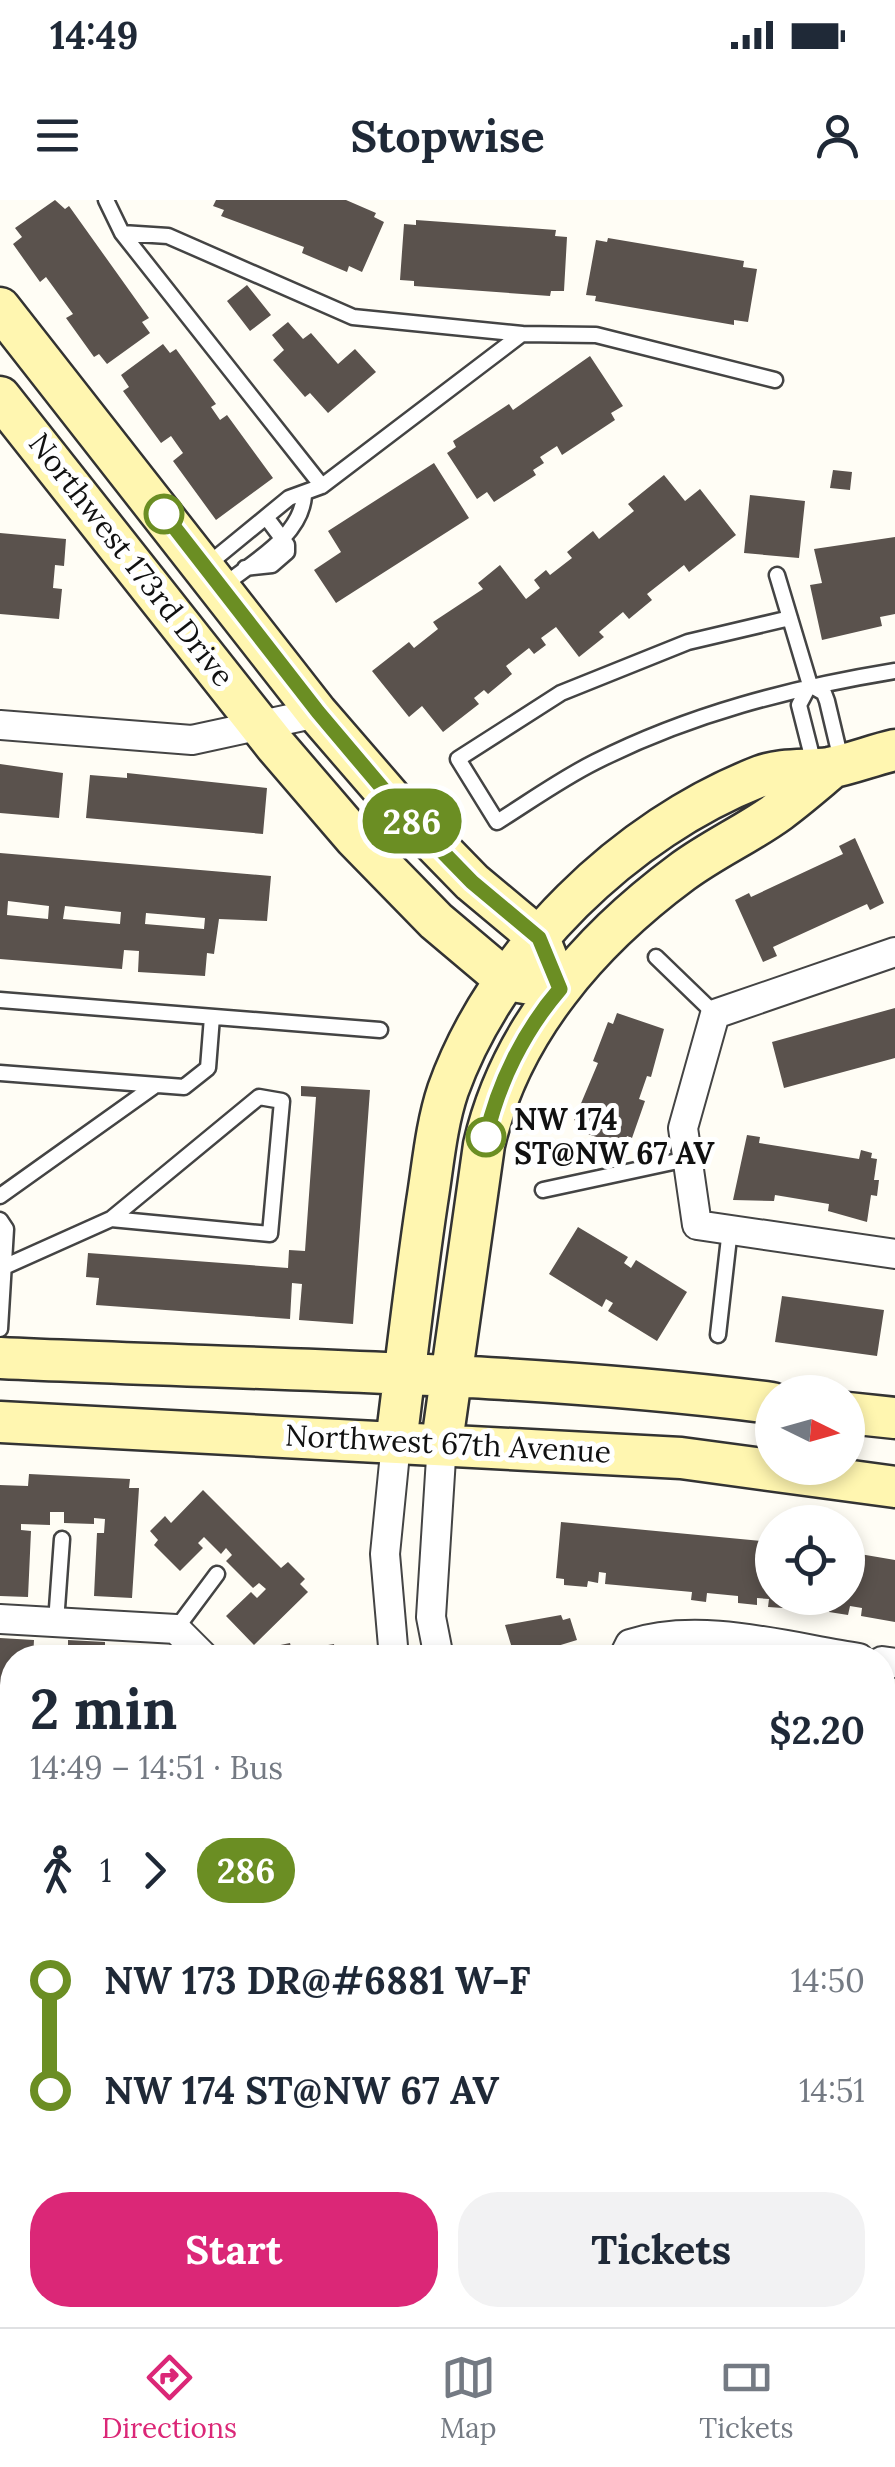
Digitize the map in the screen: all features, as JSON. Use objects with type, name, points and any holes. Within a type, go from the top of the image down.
[{"type":"street","name":"Northwest 173rd Drive","points":[[0,308],[224,574],[318,712],[394,802],[472,882],[539,938],[560,989]]},
{"type":"street","name":"Northwest 173rd Drive","points":[[0,396],[260,725],[355,838],[436,921],[506,980]]},
{"type":"street","name":"Northwest 173rd Drive","points":[[0,726],[192,740],[318,712]]},
{"type":"street","points":[[393,1645],[385,1554],[424,1221],[448,1092],[472,1036],[506,980],[539,938],[656,832],[695,808],[766,774],[830,767],[895,750]]},
{"type":"street","points":[[438,1645],[432,1595],[442,1442],[492,1107],[514,1058],[560,989],[626,920],[683,871],[779,811],[830,767]]},
{"type":"street","points":[[895,952],[715,1014],[682,1128],[697,1225],[895,1254]]},
{"type":"street","points":[[506,980],[560,989]]},
{"type":"street","points":[[0,1358],[452,1379],[690,1393],[755,1401]]},
{"type":"street","points":[[0,1385],[50,1424]]},
{"type":"street","points":[[865,1414],[895,1418]]},
{"type":"street","name":"Northwest 67th Avenue","points":[[0,1422],[396,1443],[442,1442],[681,1458],[895,1488]]},
{"type":"street","points":[[387,1595],[432,1595]]},
{"type":"street","points":[[0,1619],[176,1630],[191,1645]]},
{"type":"street","points":[[638,1645],[659,1634],[766,1645]]},
{"type":"lane","points":[[106,200],[122,233],[322,486]]},
{"type":"lane","points":[[122,233],[168,236],[353,317],[522,334],[596,335],[776,380]]},
{"type":"lane","points":[[224,574],[266,516],[289,498],[304,496],[322,486],[522,334]]},
{"type":"lane","points":[[224,574],[282,538],[302,514],[304,496]]},
{"type":"lane","points":[[266,516],[282,538]]},
{"type":"lane","points":[[777,576],[810,685],[824,693],[830,767]]},
{"type":"lane","points":[[790,618],[688,642],[561,693],[458,759],[497,822],[593,762],[702,715],[810,685],[895,671]]},
{"type":"lane","points":[[810,685],[799,705],[830,767]]},
{"type":"lane","points":[[656,957],[715,1014]]},
{"type":"lane","points":[[0,1000],[380,1030]]},
{"type":"lane","points":[[0,1073],[184,1087],[208,1068],[212,1017]]},
{"type":"lane","points":[[0,1196],[153,1087]]},
{"type":"lane","points":[[4,1268],[111,1219],[259,1098],[282,1100],[270,1234],[111,1219]]},
{"type":"lane","points":[[542,1190],[687,1159]]},
{"type":"lane","points":[[0,1220],[6,1229],[0,1328]]},
{"type":"lane","points":[[718,1334],[730,1230]]},
{"type":"lane","points":[[56,1622],[62,1539]]},
{"type":"lane","points":[[176,1630],[218,1574]]},
{"type":"building","points":[[55,200],[65,209],[69,206],[149,318],[142,322],[150,333],[107,364],[99,354],[94,357],[66,318],[73,314],[46,277],[40,282],[13,244],[22,237],[15,228]]},
{"type":"building","points":[[216,200],[346,200],[376,213],[374,217],[384,222],[362,272],[349,266],[347,272],[302,253],[304,247],[221,216],[224,210],[213,206]]},
{"type":"building","points":[[416,220],[556,230],[555,236],[567,237],[564,291],[551,291],[550,296],[414,286],[414,281],[400,280],[404,224],[416,225]]},
{"type":"building","points":[[608,238],[744,261],[743,267],[757,269],[748,322],[734,320],[734,325],[595,301],[596,296],[586,295],[596,240],[607,242]]},
{"type":"building","points":[[247,285],[271,315],[250,331],[227,301]]},
{"type":"building","points":[[288,322],[303,339],[311,333],[338,364],[355,349],[376,372],[328,413],[310,393],[305,397],[273,360],[284,350],[272,335]]},
{"type":"building","points":[[163,344],[170,353],[176,349],[216,404],[211,407],[220,420],[227,415],[273,478],[216,520],[173,461],[183,453],[171,436],[161,443],[123,391],[129,387],[121,375]]},
{"type":"building","points":[[590,356],[623,406],[611,413],[615,420],[562,455],[557,446],[540,457],[544,463],[533,470],[536,475],[494,502],[487,492],[477,499],[447,453],[456,447],[453,441],[509,404],[513,410]]},
{"type":"building","points":[[434,463],[469,518],[336,603],[314,570],[341,552],[328,531]]},
{"type":"building","points":[[833,470],[852,472],[850,490],[830,488]]},
{"type":"building","points":[[664,475],[685,501],[700,489],[736,535],[689,572],[684,565],[647,594],[652,600],[629,619],[623,612],[599,632],[604,637],[579,657],[556,627],[541,638],[546,645],[534,654],[529,648],[506,666],[512,674],[488,694],[484,690],[474,698],[479,704],[443,732],[422,706],[409,717],[372,671],[409,642],[414,648],[438,629],[433,622],[483,589],[478,583],[500,565],[526,599],[540,588],[534,580],[546,570],[550,575],[572,558],[567,552],[593,531],[599,539],[634,511],[628,504]]},
{"type":"building","points":[[750,495],[805,501],[799,558],[744,553]]},
{"type":"building","points":[[0,533],[66,539],[64,566],[55,565],[53,588],[62,589],[59,619],[0,614]]},
{"type":"building","points":[[895,537],[895,614],[880,617],[882,626],[822,640],[810,585],[822,583],[814,549]]},
{"type":"building","points":[[0,764],[63,773],[59,818],[0,813]]},
{"type":"building","points":[[127,773],[267,788],[263,834],[86,818],[90,775],[127,778]]},
{"type":"building","points":[[855,838],[884,903],[870,910],[867,904],[773,947],[777,956],[763,962],[735,900],[749,893],[751,897],[843,854],[839,846]]},
{"type":"building","points":[[0,853],[271,876],[267,921],[219,919],[214,954],[207,953],[205,976],[138,972],[139,951],[124,950],[122,969],[0,959]],"holes":[[[8,901],[49,906],[48,919],[7,915]],[[65,906],[121,912],[120,924],[63,919]],[[146,913],[205,918],[204,929],[145,924]]]},
{"type":"building","points":[[895,1008],[895,1058],[784,1088],[772,1042]]},
{"type":"building","points":[[617,1013],[664,1029],[651,1077],[647,1076],[639,1099],[645,1101],[632,1138],[627,1136],[623,1146],[576,1130],[579,1122],[574,1120],[598,1063],[593,1061],[608,1022],[613,1024]]},
{"type":"building","points":[[301,1086],[370,1090],[353,1324],[299,1320],[302,1284],[292,1283],[290,1319],[96,1305],[99,1278],[86,1277],[88,1253],[288,1268],[289,1250],[305,1251],[316,1097],[301,1096]]},
{"type":"building","points":[[747,1135],[760,1137],[759,1143],[859,1159],[861,1150],[872,1153],[871,1158],[877,1159],[874,1180],[879,1180],[877,1196],[871,1195],[867,1222],[828,1211],[829,1204],[775,1195],[774,1201],[733,1200]]},
{"type":"building","points":[[578,1227],[628,1257],[624,1263],[631,1268],[636,1260],[687,1292],[657,1341],[608,1311],[613,1303],[606,1299],[602,1307],[549,1274]]},
{"type":"building","points":[[782,1296],[884,1310],[877,1356],[775,1342]]},
{"type":"building","points":[[29,1474],[130,1479],[129,1488],[139,1488],[132,1598],[94,1596],[97,1533],[104,1533],[105,1519],[94,1518],[94,1524],[64,1523],[64,1512],[50,1512],[50,1525],[21,1524],[21,1530],[31,1531],[28,1597],[0,1596],[0,1485],[28,1486]]},
{"type":"building","points":[[203,1490],[281,1568],[288,1562],[305,1579],[300,1584],[308,1592],[254,1645],[226,1616],[251,1592],[257,1598],[266,1589],[259,1583],[253,1588],[226,1561],[232,1555],[226,1548],[221,1554],[204,1537],[198,1543],[203,1548],[180,1571],[154,1545],[158,1540],[150,1531],[165,1516],[171,1523]]},
{"type":"building","points":[[561,1522],[755,1540],[755,1605],[738,1603],[738,1596],[707,1593],[706,1602],[691,1600],[692,1592],[605,1584],[606,1573],[599,1572],[598,1583],[588,1581],[587,1587],[564,1585],[564,1579],[556,1578]]},
{"type":"building","points":[[865,1555],[895,1560],[895,1622],[861,1616],[865,1615]]},
{"type":"building","points":[[561,1615],[563,1620],[570,1618],[577,1640],[561,1645],[511,1645],[505,1625]]},
{"type":"building","points":[[0,1638],[34,1640],[34,1645],[0,1645]]},
{"type":"building","points":[[68,1640],[105,1642],[105,1645],[68,1645]]},
{"type":"bus line","name":"286","points":[[164,514],[318,712],[394,802],[472,882],[539,938],[560,989],[514,1058],[492,1107],[486,1137]]},
{"type":"place","name":"NW 174 ST@NW 67 AV","points":[[486,1137]]}]
